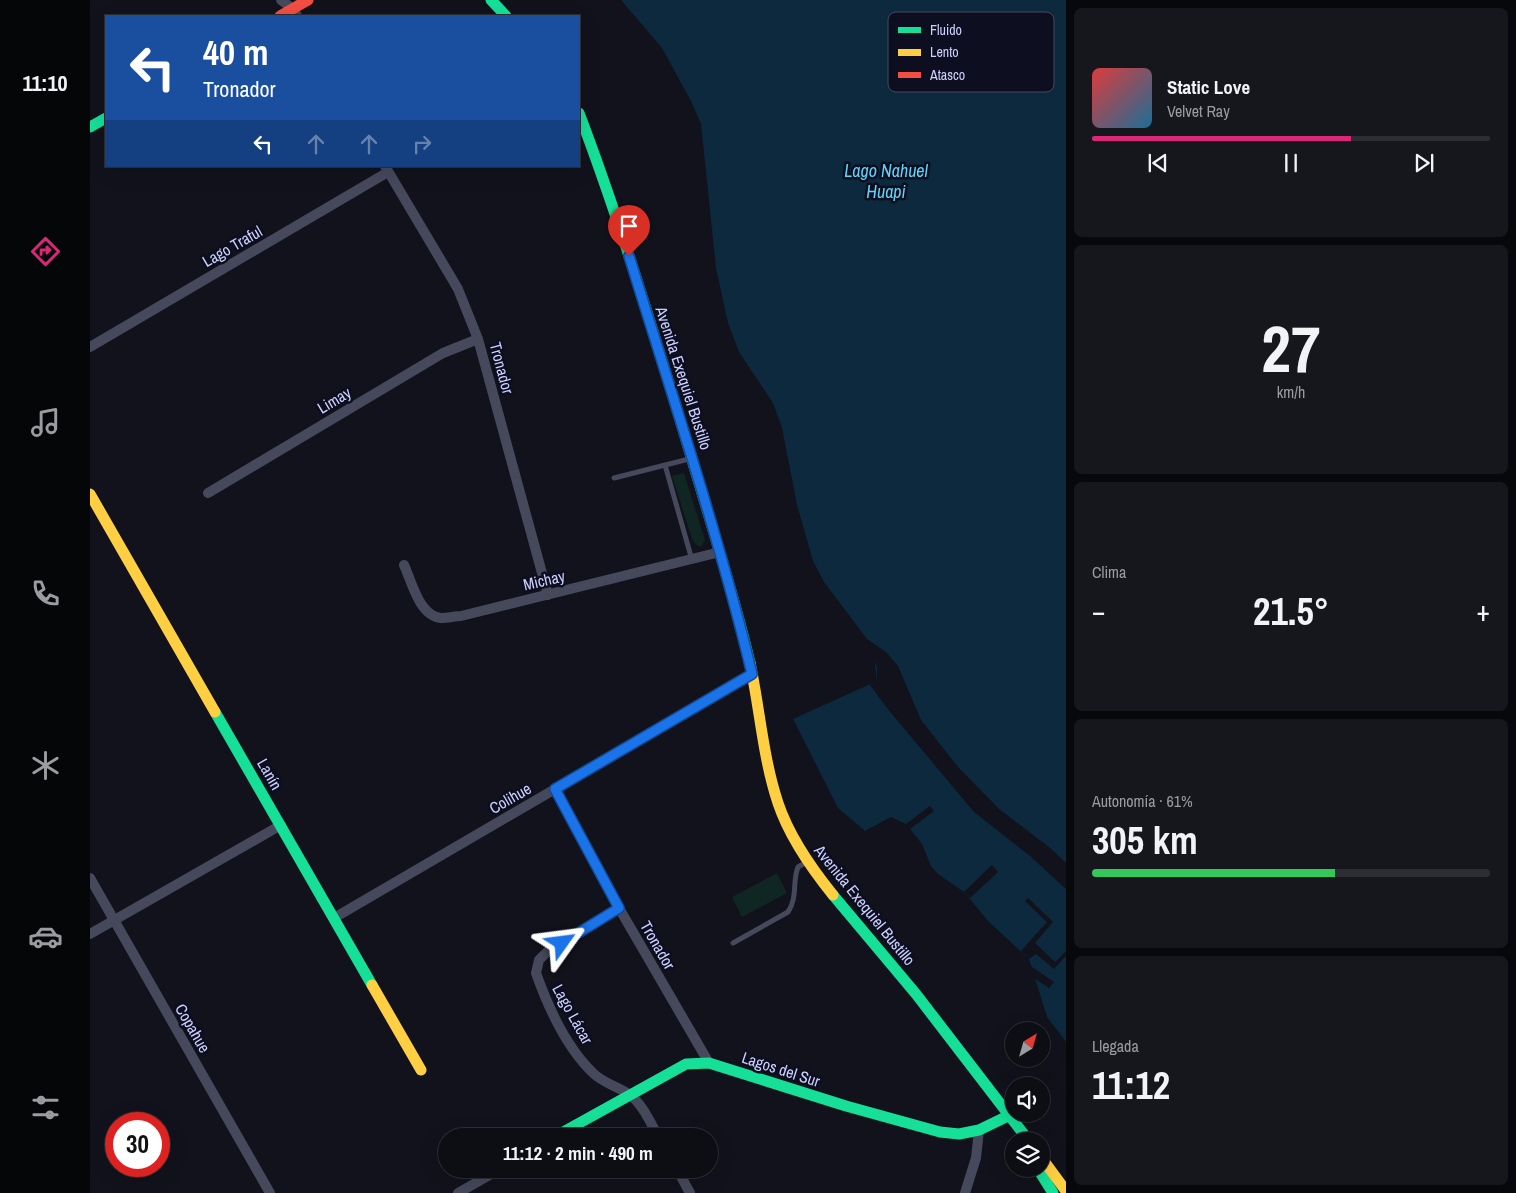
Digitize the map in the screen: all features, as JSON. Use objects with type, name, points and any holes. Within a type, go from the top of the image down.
[{"type":"main road","points":[[295,13],[308,0]]},
{"type":"main road","points":[[491,0],[505,15]]},
{"type":"main road","name":"Avenida Exequiel Bustillo","points":[[580,116],[605,182],[720,552],[752,674],[767,763],[778,804],[808,862],[916,994],[1005,1112]]},
{"type":"main road","points":[[90,127],[105,119]]},
{"type":"main road","name":"Lanín","points":[[90,494],[421,1070]]},
{"type":"main road","name":"Lagos del Sur","points":[[570,1128],[668,1072],[686,1064],[708,1063],[846,1106],[940,1132],[959,1134],[979,1130],[1005,1117]]},
{"type":"main road","name":"Avenida Exequiel Bustillo","points":[[1013,1122],[1021,1132]]},
{"type":"main road","points":[[1050,1169],[1066,1191]]},
{"type":"main road","points":[[1043,1177],[1053,1193]]},
{"type":"street","points":[[281,0],[295,13]]},
{"type":"street","name":"Tronador","points":[[387,169],[458,289],[478,339],[548,595]]},
{"type":"street","name":"Lago Traful","points":[[90,347],[387,169]]},
{"type":"street","name":"Limay","points":[[208,493],[443,353],[478,339]]},
{"type":"street","name":"Michay","points":[[404,565],[421,604],[429,614],[441,618],[461,616],[720,552]]},
{"type":"street","name":"Colihue","points":[[334,918],[752,674]]},
{"type":"street","name":"Tronador","points":[[555,789],[619,908],[708,1063]]},
{"type":"street","points":[[90,934],[281,825]]},
{"type":"street","name":"Copahue","points":[[90,878],[270,1193]]},
{"type":"street","name":"Lago Lácar","points":[[619,908],[548,952],[540,960],[536,973],[565,1033],[580,1059],[605,1084],[629,1094]]},
{"type":"street","points":[[629,1094],[640,1105],[653,1128]]},
{"type":"street","points":[[965,1193],[976,1158],[979,1130]]},
{"type":"street","points":[[458,1193],[475,1189],[489,1178]]},
{"type":"street","points":[[681,1178],[690,1193]]},
{"type":"lane","points":[[614,478],[692,458]]},
{"type":"lane","points":[[664,465],[692,560]]},
{"type":"lane","points":[[733,943],[788,912],[793,905],[796,892],[794,877],[798,867],[808,862]]},
{"type":"green space","points":[[684,473],[705,540],[701,547],[696,545],[692,539],[672,476]]},
{"type":"green space","points":[[777,873],[787,893],[742,917],[732,897]]},
{"type":"water","name":"Lago Nahuel Huapi","points":[[621,0],[1066,0],[1066,1042],[1047,1017],[1029,959],[988,921],[964,892],[938,874],[931,866],[922,844],[906,824],[891,817],[865,831],[838,808],[793,719],[877,681],[874,654],[867,639],[824,582],[813,561],[797,505],[782,428],[773,403],[739,352],[728,323],[716,268],[701,124],[691,101],[662,48]]},
{"type":"pier","points":[[867,639],[886,652],[898,666],[921,720],[958,767],[999,809],[1049,847],[1066,863],[1066,889],[1030,856],[974,812],[887,708],[870,685],[877,681],[877,667]]},
{"type":"pier","points":[[930,806],[934,811],[910,829],[906,824]]},
{"type":"pier","points":[[992,865],[998,872],[970,898],[964,892]]},
{"type":"pier","points":[[1028,898],[1053,922],[1035,943],[1055,962],[1066,951],[1066,956],[1054,969],[1036,954],[1029,959],[1021,951],[1047,922],[1025,901]]},
{"type":"pier","points":[[1029,965],[1054,982],[1049,988],[1031,976]]},
{"type":"traffic: fast","points":[[491,0],[505,15]]},
{"type":"traffic: fast","points":[[580,116],[658,347],[726,574],[750,663]]},
{"type":"traffic: fast","points":[[90,127],[105,119]]},
{"type":"traffic: fast","points":[[215,712],[372,985]]},
{"type":"traffic: fast","points":[[833,895],[916,994],[1022,1132]]},
{"type":"traffic: fast","points":[[570,1128],[686,1064],[709,1063],[846,1106],[940,1132],[959,1134],[979,1130],[1005,1117]]},
{"type":"traffic: fast","points":[[1043,1177],[1053,1193]]},
{"type":"traffic: slow","points":[[90,494],[215,712]]},
{"type":"traffic: slow","points":[[750,663],[765,751],[778,803],[788,828],[802,852],[833,895]]},
{"type":"traffic: slow","points":[[372,985],[421,1070]]},
{"type":"traffic: slow","points":[[1050,1169],[1066,1191]]},
{"type":"traffic: jam","points":[[282,15],[308,0]]},
{"type":"route","points":[[562,943],[619,908],[555,789],[752,674],[738,612],[629,256]]}]
